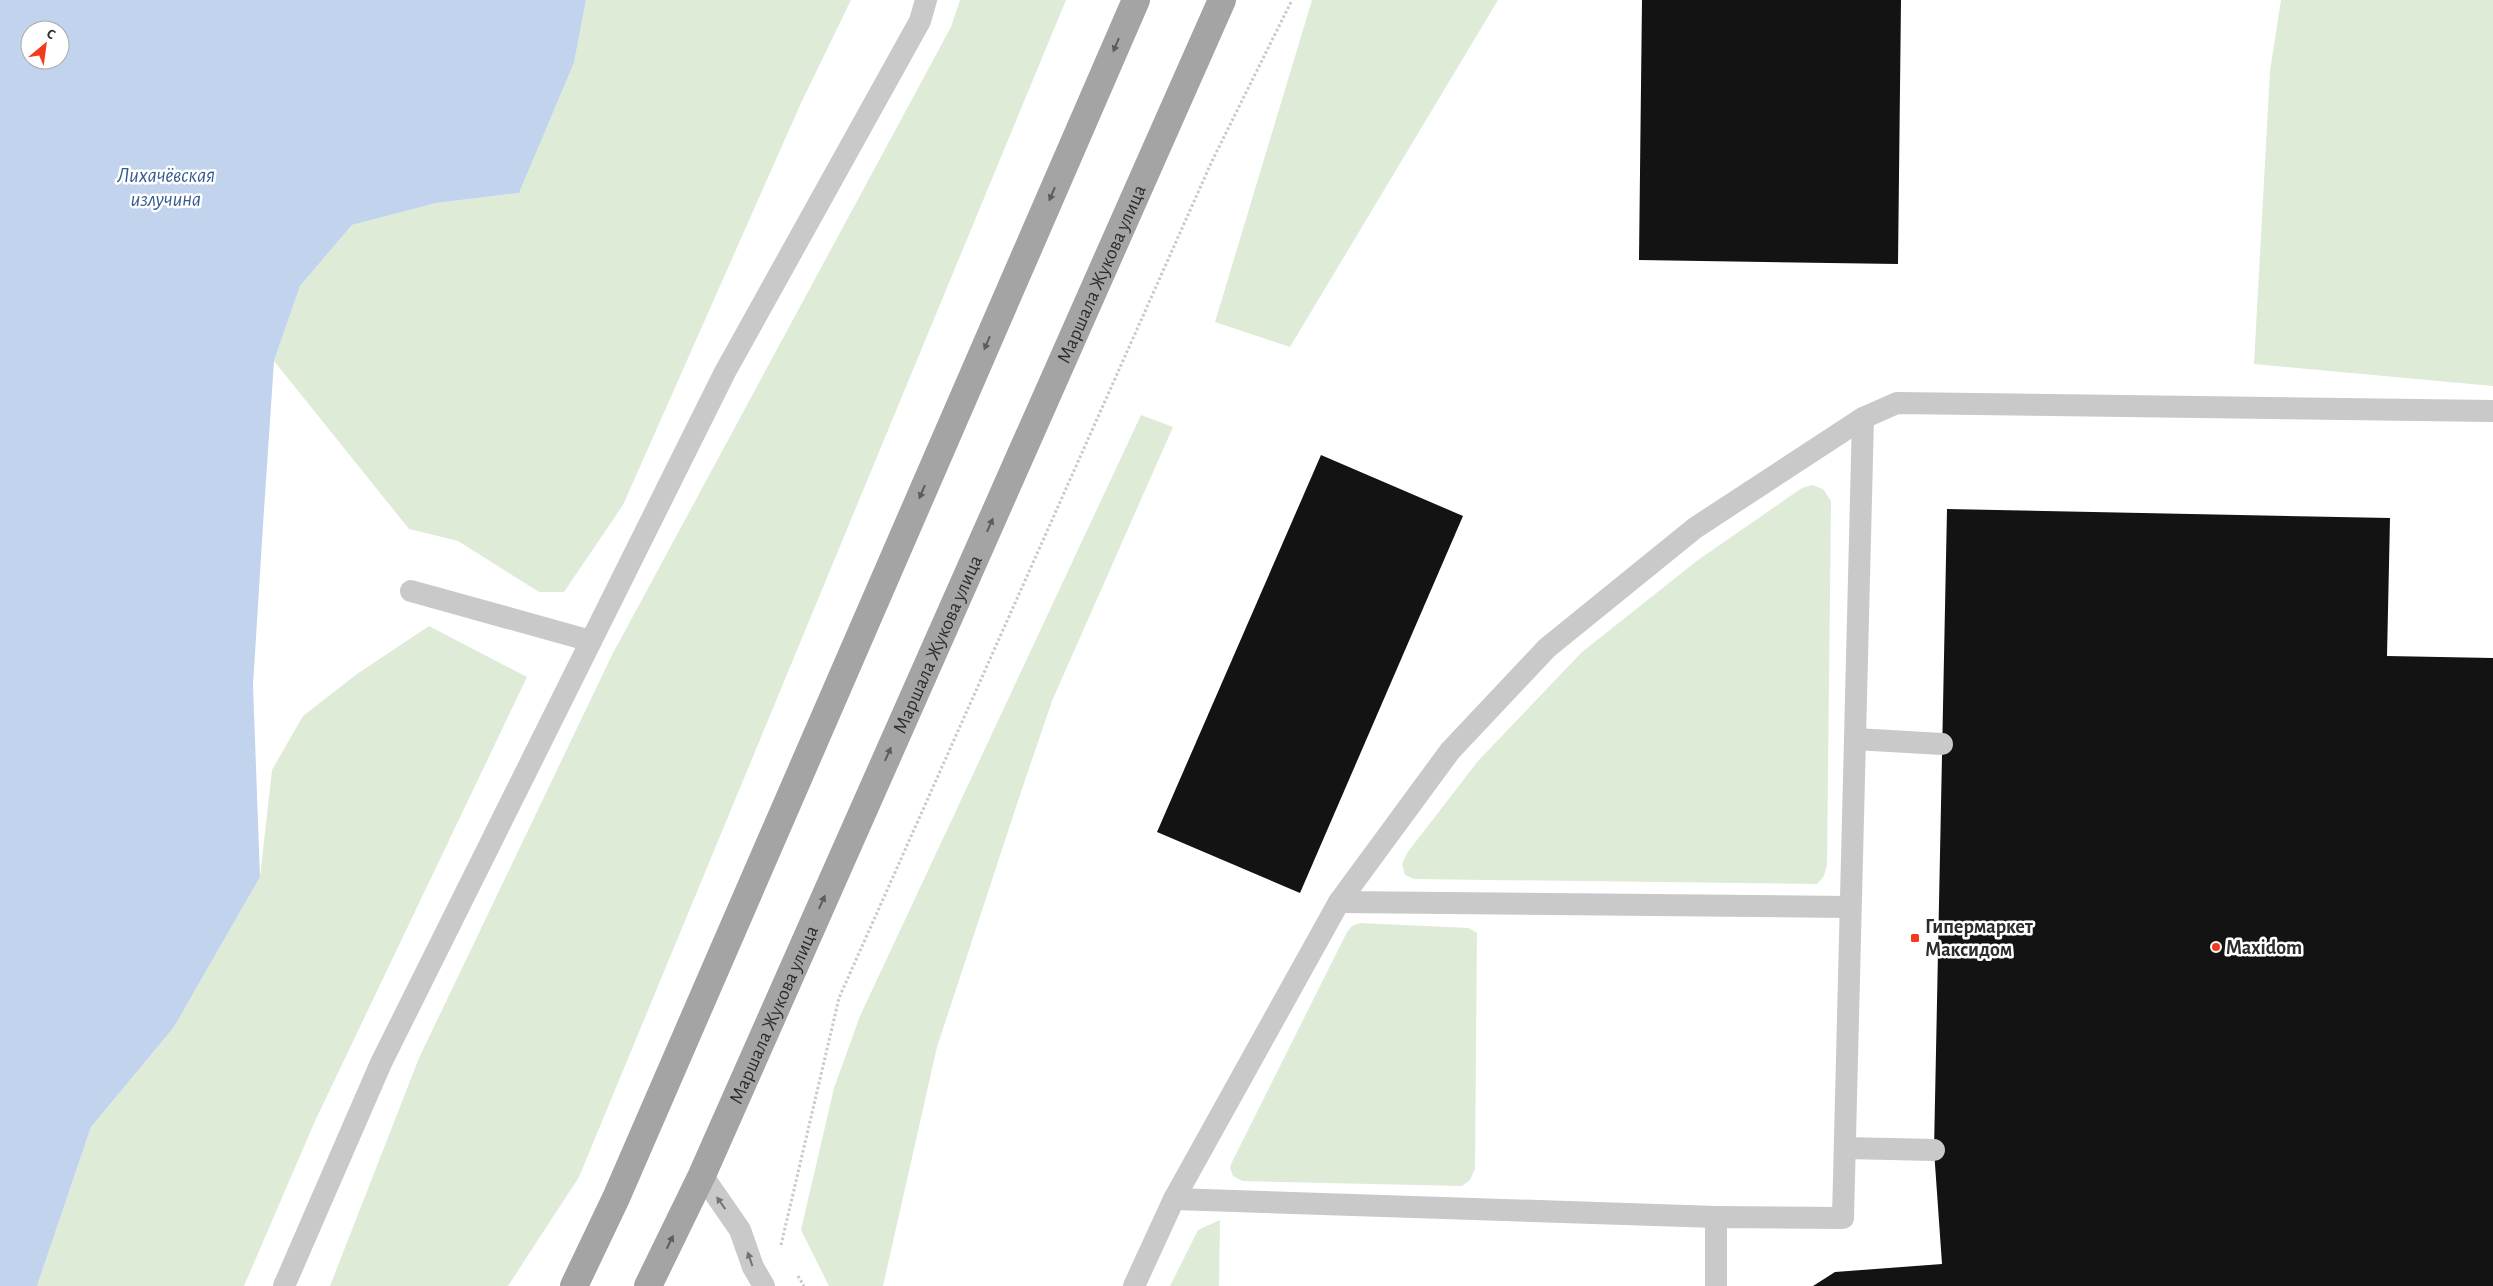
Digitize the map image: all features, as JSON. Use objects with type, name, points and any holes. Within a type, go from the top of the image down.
[{"type":"main road","points":[[574,1286],[620,1189],[1136,0]]},
{"type":"main road","name":"Маршала Жукова улица","points":[[648,1286],[702,1175],[1222,0]]},
{"type":"lane","points":[[284,1286],[381,1063],[725,372],[920,21],[926,0]]},
{"type":"lane","points":[[1134,1286],[1174,1199],[1339,902],[1450,751],[1547,648],[1619,587],[1695,528],[1863,418],[1897,403],[2493,411]]},
{"type":"lane","points":[[1174,1199],[1716,1216],[1843,1218],[1863,418]]},
{"type":"lane","points":[[411,591],[591,641]]},
{"type":"lane","points":[[1854,739],[1942,744]]},
{"type":"lane","points":[[1339,902],[1850,907]]},
{"type":"lane","points":[[1846,1148],[1934,1150]]},
{"type":"lane","points":[[702,1175],[740,1230],[753,1267],[764,1286]]},
{"type":"lane","points":[[1716,1216],[1716,1286]]},
{"type":"path","points":[[780,1249],[839,998],[1212,161],[1292,0]]},
{"type":"path","points":[[794,1271],[804,1286]]},
{"type":"green space","points":[[586,0],[851,0],[801,103],[623,505],[564,592],[539,592],[458,541],[409,529],[274,361],[300,286],[352,225],[436,203],[519,193],[574,63]]},
{"type":"green space","points":[[960,0],[1066,0],[579,1177],[508,1286],[330,1286],[419,1058],[612,655],[951,27]]},
{"type":"green space","points":[[1312,0],[1498,0],[1290,347],[1215,322]]},
{"type":"green space","points":[[2281,0],[2493,0],[2493,386],[2254,364],[2270,71]]},
{"type":"green space","points":[[1141,415],[1173,427],[1052,701],[1021,792],[937,1047],[883,1286],[829,1286],[801,1230],[834,1088],[860,1016]]},
{"type":"green space","points":[[1812,485],[1823,489],[1831,501],[1827,865],[1824,876],[1817,884],[1414,879],[1405,875],[1402,864],[1407,853],[1478,761],[1582,652],[1698,560],[1802,488]]},
{"type":"green space","points":[[429,626],[527,677],[315,1121],[244,1286],[37,1286],[91,1127],[174,1027],[260,877],[272,770],[303,716],[357,674]]},
{"type":"green space","points":[[1360,923],[1469,928],[1477,933],[1475,1169],[1470,1180],[1462,1186],[1242,1181],[1233,1176],[1230,1168],[1232,1162],[1347,932],[1352,926]]},
{"type":"green space","points":[[1220,1220],[1219,1286],[1170,1286],[1198,1230]]},
{"type":"water","name":"Лихачёвская излучина","points":[[0,0],[586,0],[574,63],[519,193],[436,203],[352,225],[300,286],[274,361],[253,685],[260,877],[174,1027],[91,1127],[37,1286],[0,1286]]},
{"type":"building","points":[[1642,0],[1901,0],[1898,264],[1639,260]]},
{"type":"building","points":[[1321,455],[1463,516],[1300,893],[1157,832]]},
{"type":"building","name":"Maxidom","points":[[1947,509],[2390,518],[2387,656],[2493,658],[2493,1286],[1813,1286],[1835,1272],[1942,1264],[1934,1150]]},
{"type":"place","name":"Гипермаркет Максидом","points":[[1915,938]]},
{"type":"place","name":"Maxidom","points":[[2216,947]]}]
